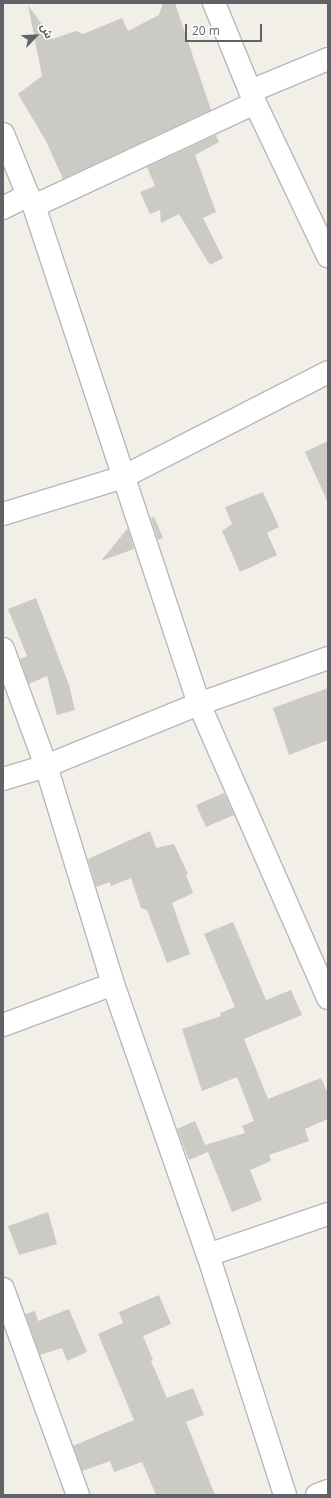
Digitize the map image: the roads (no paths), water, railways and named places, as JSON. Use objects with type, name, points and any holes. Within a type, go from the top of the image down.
[{"type":"street","points":[[214,3],[253,97],[328,256]]},
{"type":"street","points":[[3,208],[31,200],[253,97],[328,59]]},
{"type":"street","points":[[3,134],[31,200],[199,704],[328,998]]},
{"type":"street","points":[[3,514],[123,477],[328,372]]},
{"type":"street","points":[[3,648],[46,766],[113,984],[208,1254],[284,1495]]},
{"type":"street","points":[[3,779],[46,766],[199,704],[328,658]]},
{"type":"street","points":[[3,1025],[113,984]]},
{"type":"street","points":[[208,1254],[328,1214]]},
{"type":"street","points":[[3,1289],[78,1495]]},
{"type":"street","points":[[317,1495],[328,1492]]}]
